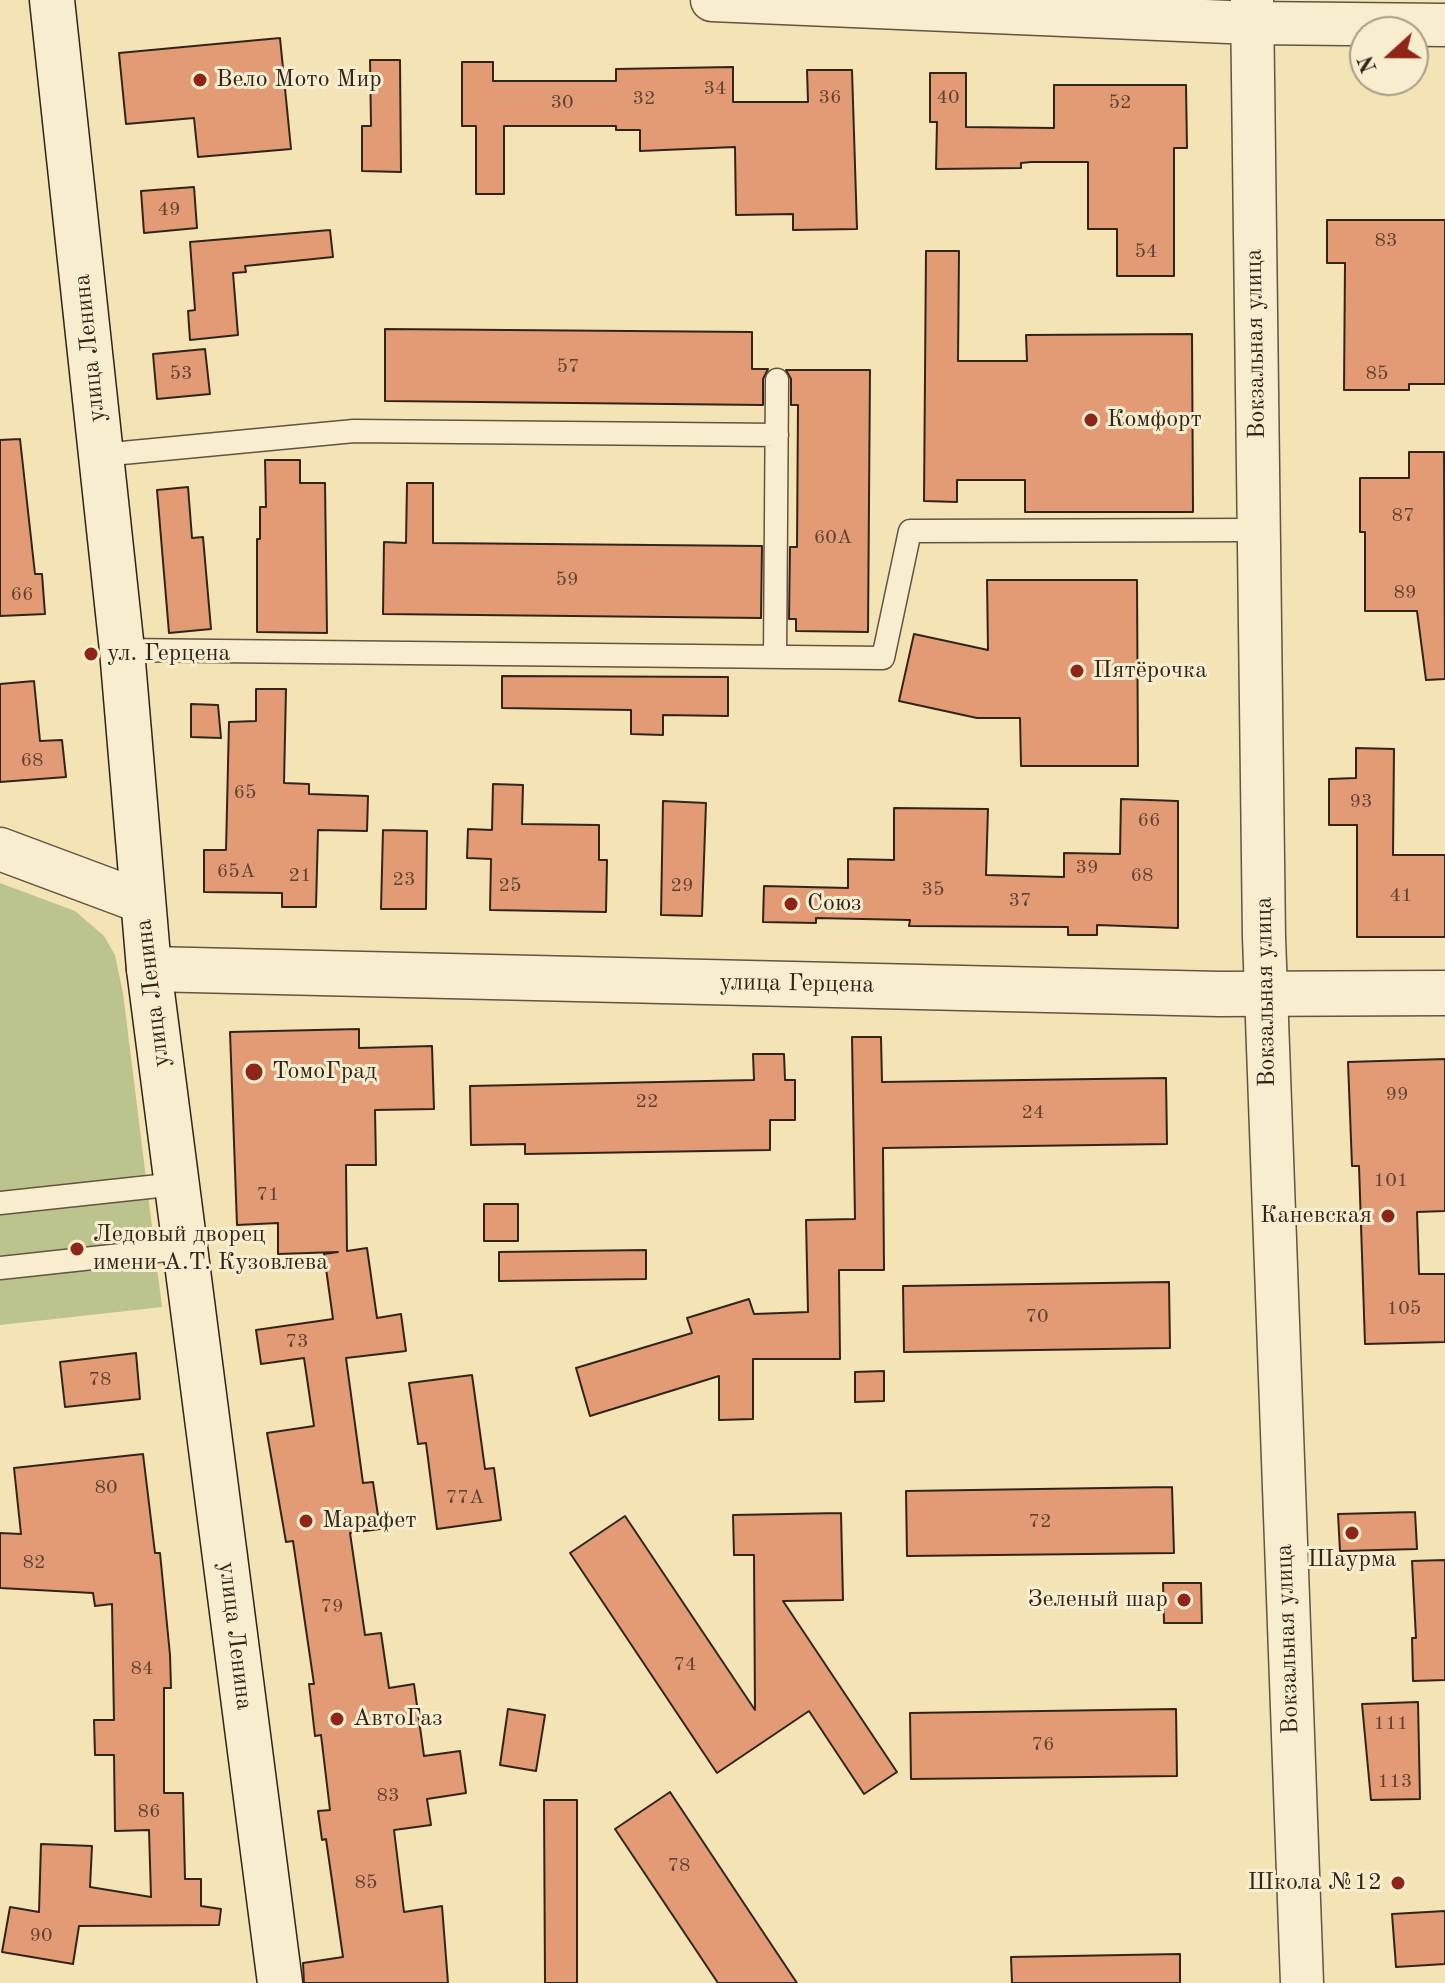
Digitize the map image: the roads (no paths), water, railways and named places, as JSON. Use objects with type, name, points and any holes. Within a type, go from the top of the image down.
[{"type":"main road","name":"улица Ленина","points":[[52,0],[122,650],[149,969],[280,1983]]},
{"type":"main road","name":"улица Герцена","points":[[149,969],[1266,994],[1445,993]]},
{"type":"street","points":[[712,0],[1252,11],[1445,25]]},
{"type":"street","name":"Вокзальная улица","points":[[1252,11],[1266,994],[1302,1983]]},
{"type":"street","points":[[0,849],[142,902]]},
{"type":"lane","points":[[775,657],[777,380]]},
{"type":"lane","points":[[101,455],[354,431],[777,435]]},
{"type":"lane","points":[[122,650],[883,658],[910,531],[1259,530]]},
{"type":"lane","points":[[0,1203],[177,1184]]},
{"type":"lane","points":[[0,1268],[185,1248]]},
{"type":"place","name":"Вело Мото Мир","points":[[200,80]]},
{"type":"place","name":"Комфорт","points":[[1091,420]]},
{"type":"place","name":"ул. Герцена","points":[[91,654]]},
{"type":"place","name":"Пятёрочка","points":[[1077,671]]},
{"type":"place","name":"Союз","points":[[791,904]]},
{"type":"place","name":"ТомоГрад","points":[[254,1072]]},
{"type":"place","name":"Каневская","points":[[1388,1216]]},
{"type":"place","name":"Ледовый дворец имени А.Т. Кузовлева","points":[[77,1249]]},
{"type":"place","name":"Марафет","points":[[306,1521]]},
{"type":"place","name":"Шаурма","points":[[1352,1533]]},
{"type":"place","name":"Зеленый шар","points":[[1184,1600]]},
{"type":"place","name":"АвтоГаз","points":[[337,1719]]},
{"type":"place","name":"Школа №12","points":[[1398,1883]]}]
